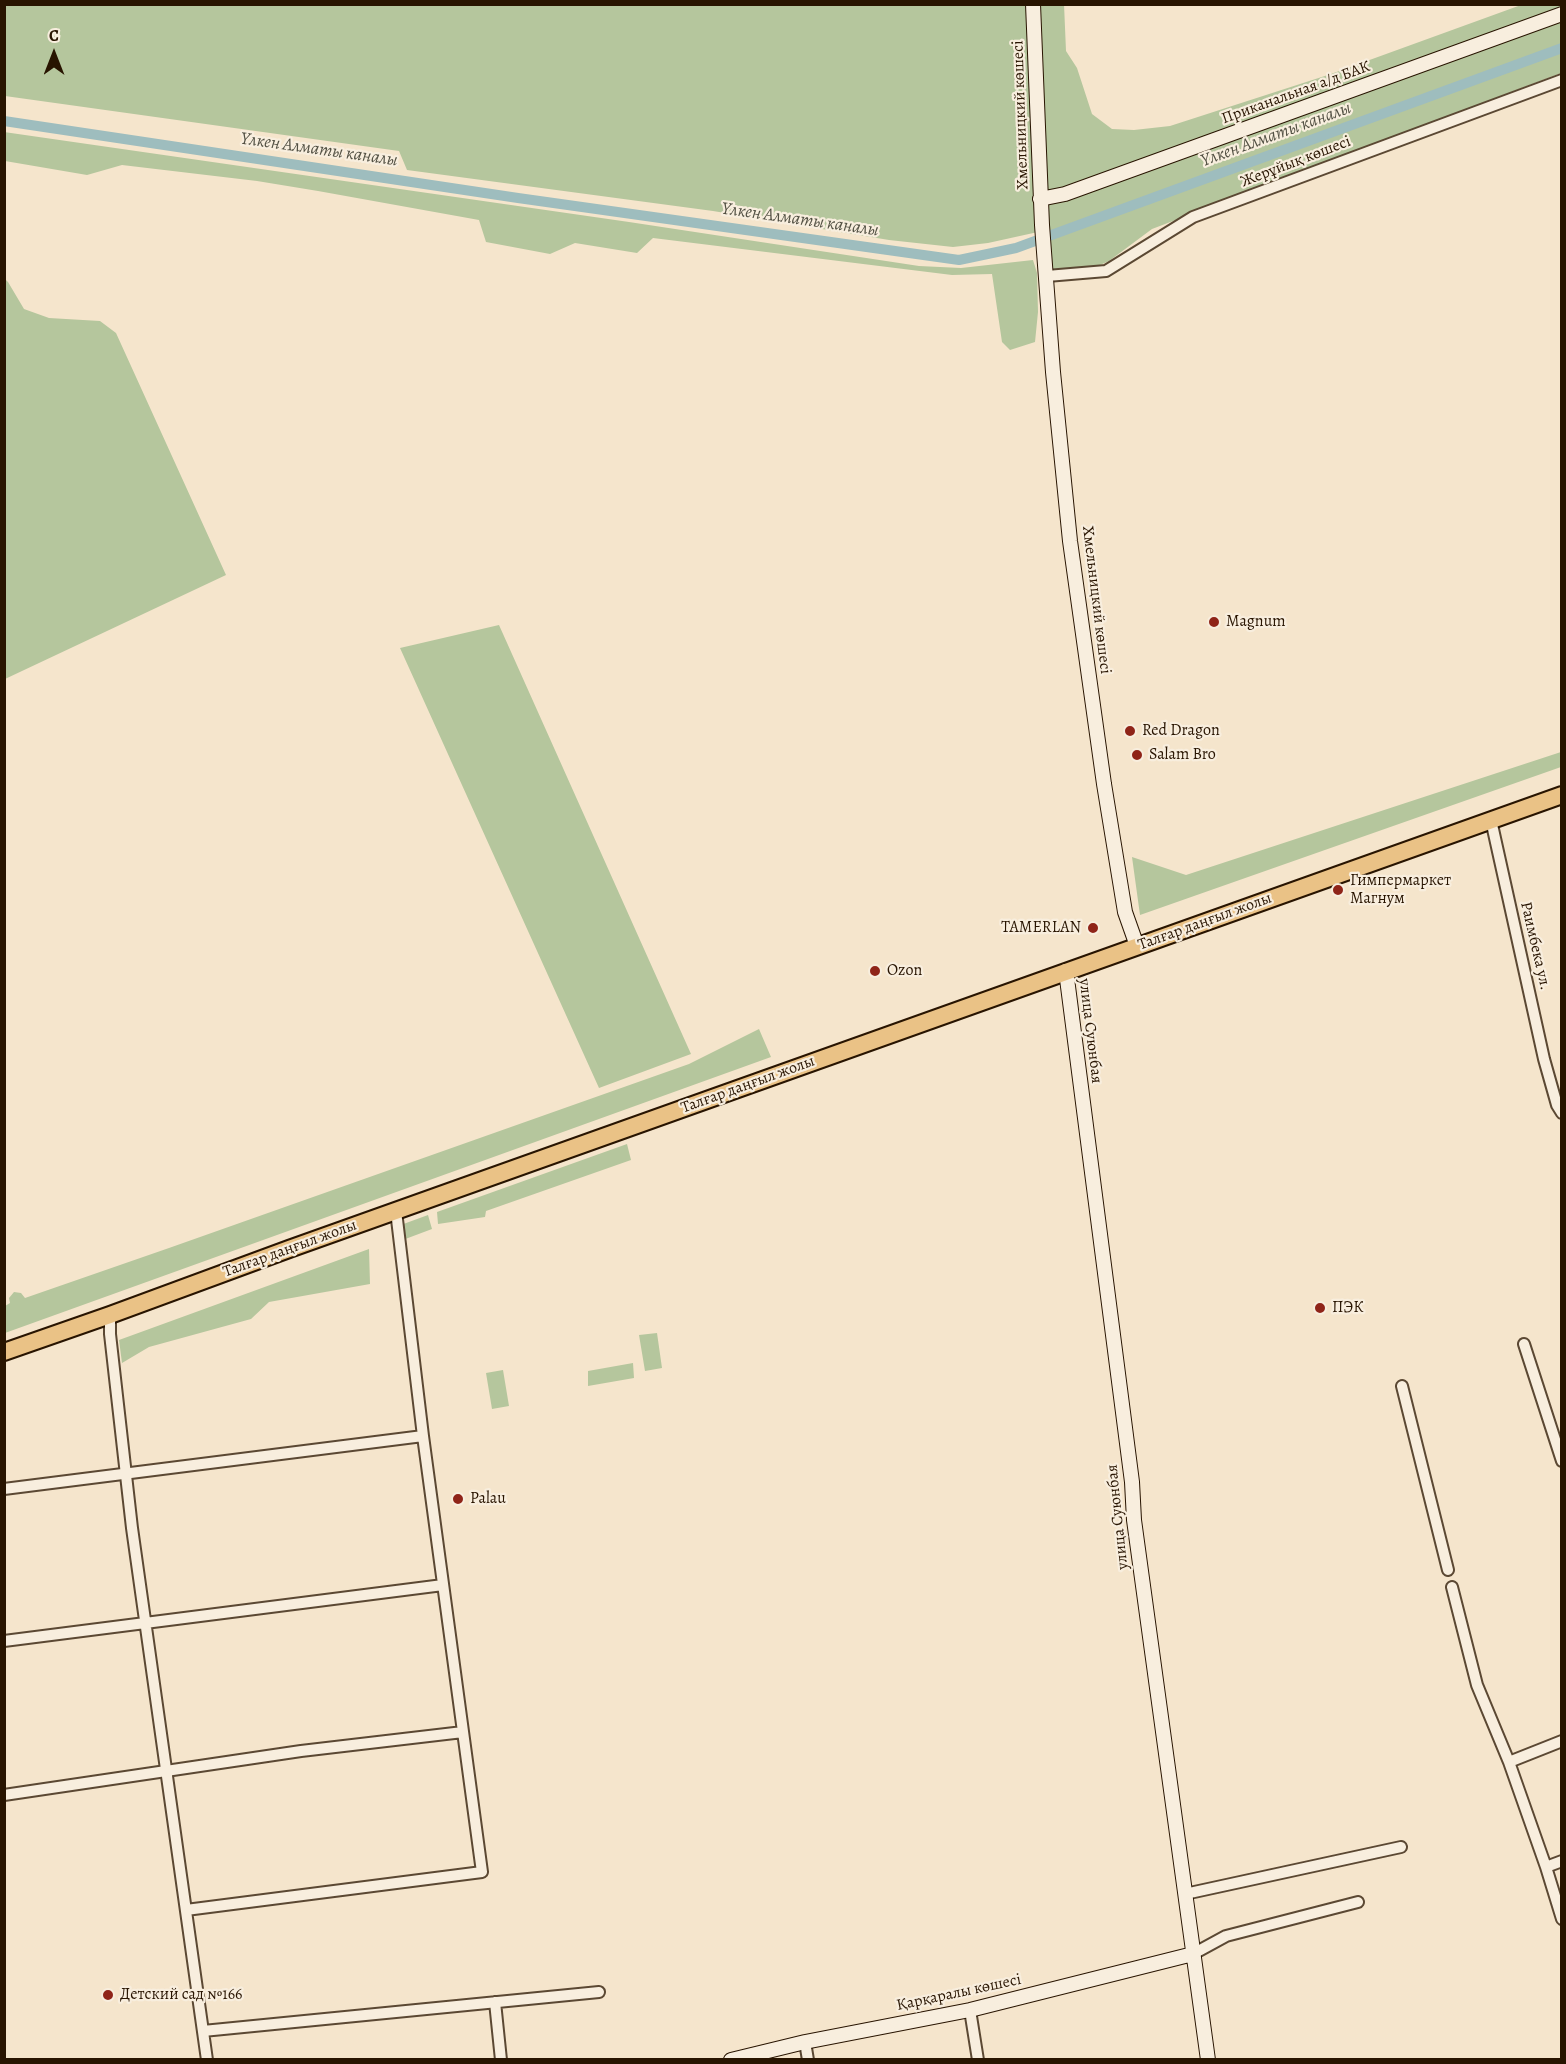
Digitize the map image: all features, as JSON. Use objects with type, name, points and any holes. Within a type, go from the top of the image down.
[{"type":"main road","name":"Талғар даңғыл жолы","points":[[4,1352],[1562,795]]},
{"type":"street","name":"Хмельницкий көшесі","points":[[1033,4],[1041,225],[1071,552],[1109,819],[1125,912],[1137,946]]},
{"type":"street","name":"Приканальная а/д БАК","points":[[1040,199],[1065,194],[1562,14]]},
{"type":"street","name":"Жерұйық көшесі","points":[[1047,276],[1106,271],[1193,217],[1562,80]]},
{"type":"street","name":"Раимбека ул.","points":[[1491,820],[1544,1059],[1557,1105],[1562,1113]]},
{"type":"street","name":"улица Суюнбая","points":[[1066,971],[1132,1482],[1134,1520],[1208,2060]]},
{"type":"street","points":[[186,1910],[482,1872],[423,1436],[396,1211]]},
{"type":"street","points":[[110,1316],[110,1334],[126,1474],[165,1771],[207,2060]]},
{"type":"street","points":[[1524,1344],[1562,1461]]},
{"type":"street","points":[[1402,1386],[1448,1570]]},
{"type":"street","points":[[4,1489],[423,1436]]},
{"type":"street","points":[[4,1641],[443,1585]]},
{"type":"street","points":[[1452,1587],[1476,1685],[1509,1762],[1562,1919]]},
{"type":"street","points":[[4,1795],[301,1751],[463,1732]]},
{"type":"street","points":[[1509,1762],[1562,1741]]},
{"type":"street","points":[[1185,1894],[1401,1847]]},
{"type":"street","points":[[1546,1867],[1562,1862]]},
{"type":"street","points":[[1193,1954],[1226,1936],[1358,1902]]},
{"type":"street","name":"Қарқаралы көшесі","points":[[731,2060],[805,2042],[970,2010],[1193,1954]]},
{"type":"street","points":[[203,2031],[598,1992]]},
{"type":"street","points":[[495,2002],[501,2060]]},
{"type":"street","points":[[970,2010],[978,2060]]},
{"type":"street","points":[[805,2042],[808,2060]]},
{"type":"green space","points":[[1064,4],[1066,51],[1077,68],[1092,114],[1112,129],[1134,130],[1170,126],[1331,74],[1521,5],[1561,5],[1561,73],[1152,229],[1109,261],[1089,270],[1051,271],[1047,230],[988,243],[953,247],[889,240],[713,211],[407,170],[399,151],[5,96],[5,5]]},
{"type":"green space","points":[[4,132],[919,266],[961,268],[1033,260],[1037,273],[1038,312],[1035,342],[1010,350],[1002,342],[992,274],[952,275],[653,238],[637,253],[575,243],[550,254],[486,242],[479,220],[318,191],[257,181],[122,165],[87,175],[5,161]]},
{"type":"green space","points":[[5,279],[24,309],[49,318],[100,321],[116,333],[226,575],[5,679]]},
{"type":"green space","points":[[499,625],[691,1054],[599,1088],[400,648]]},
{"type":"green space","points":[[1561,752],[1561,767],[1140,915],[1132,857],[1186,875]]},
{"type":"green space","points":[[759,1029],[771,1057],[5,1333],[5,1306],[10,1303],[9,1298],[14,1292],[21,1293],[25,1298],[169,1248],[689,1064]]},
{"type":"green space","points":[[627,1144],[631,1160],[486,1211],[485,1217],[438,1224],[437,1212]]},
{"type":"green space","points":[[428,1215],[432,1229],[400,1241],[398,1226]]},
{"type":"green space","points":[[369,1249],[370,1284],[269,1302],[251,1319],[149,1347],[122,1363],[119,1340]]},
{"type":"green space","points":[[657,1333],[662,1368],[645,1371],[639,1335]]},
{"type":"green space","points":[[633,1363],[634,1378],[588,1386],[588,1371]]},
{"type":"green space","points":[[503,1370],[509,1406],[492,1409],[486,1373]]},
{"type":"waterway","name":"Үлкен Алматы каналы","points":[[4,121],[518,198],[959,260],[1016,248],[1562,48]]},
{"type":"place","name":"Magnum","points":[[1214,622]]},
{"type":"place","name":"Red Dragon","points":[[1130,731]]},
{"type":"place","name":"Salam Bro","points":[[1137,755]]},
{"type":"place","name":"Гимпермаркет Магнум","points":[[1338,890]]},
{"type":"place","name":"TAMERLAN","points":[[1093,928]]},
{"type":"place","name":"Ozon","points":[[875,971]]},
{"type":"place","name":"ПЭК","points":[[1320,1308]]},
{"type":"place","name":"Palau","points":[[458,1499]]},
{"type":"place","name":"Детский сад №166","points":[[108,1995]]}]
